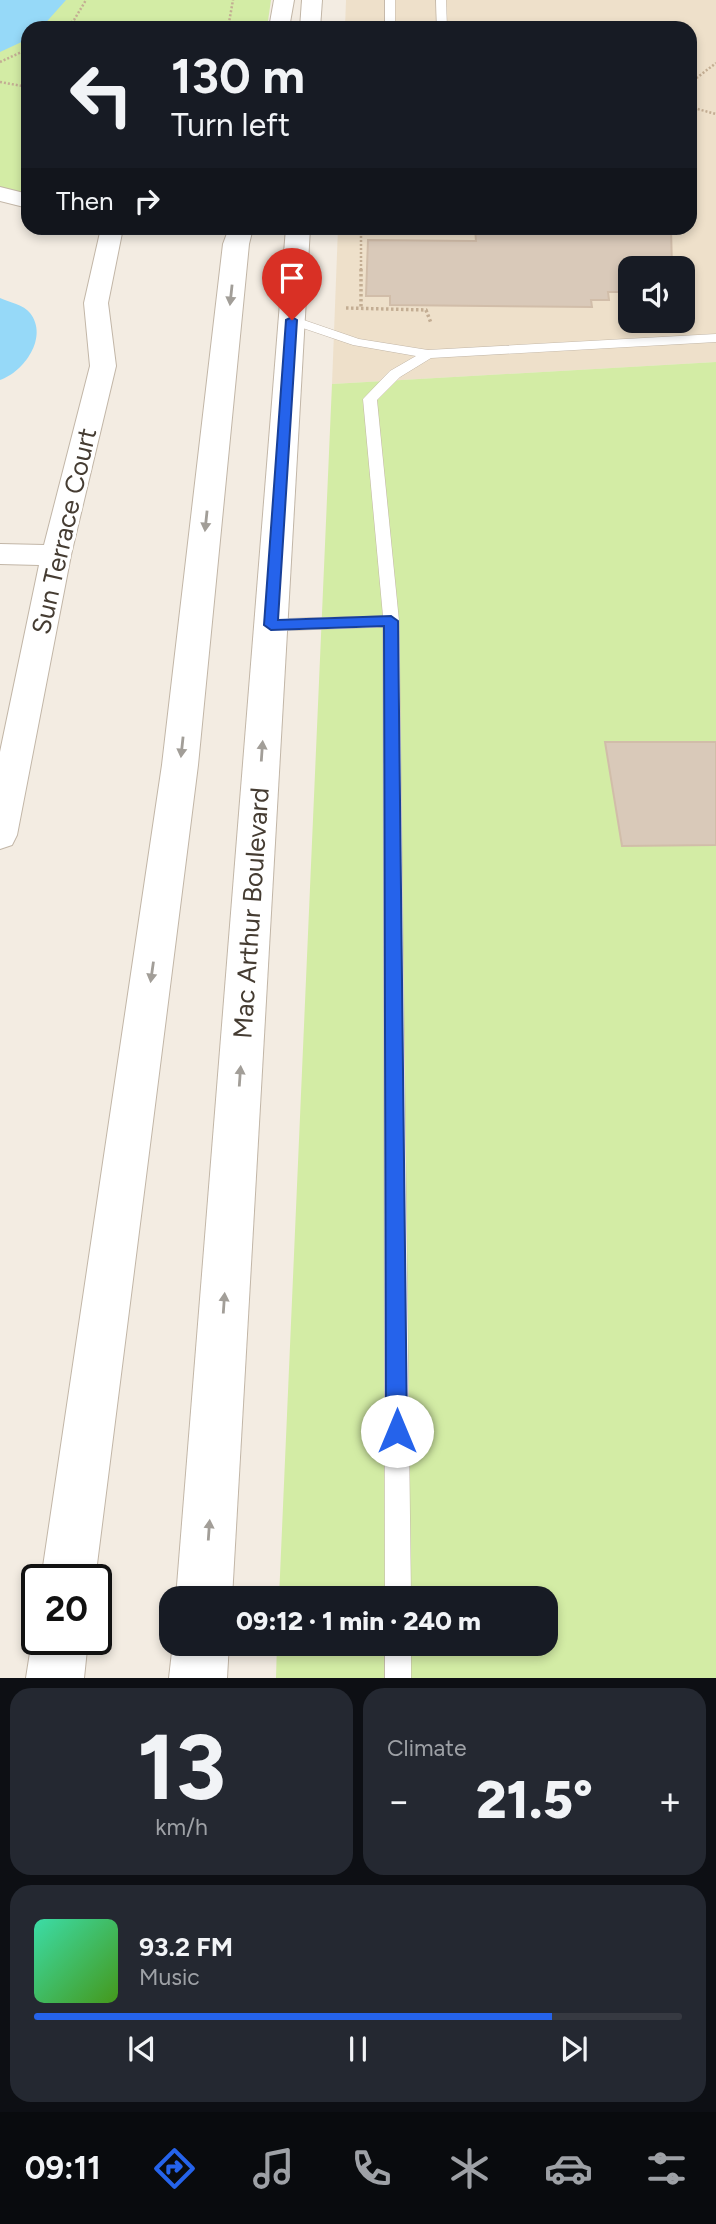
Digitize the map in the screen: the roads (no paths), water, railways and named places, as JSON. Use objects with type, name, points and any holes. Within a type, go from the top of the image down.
[{"type":"street","points":[[280,21],[284,0]]},
{"type":"street","points":[[310,21],[312,0]]},
{"type":"street","points":[[0,194],[21,199]]},
{"type":"street","name":"Sun Terrace Court","points":[[0,835],[56,555],[103,366],[96,303],[111,235]]},
{"type":"street","points":[[70,1564],[180,765],[236,244],[239,235]]},
{"type":"street","name":"Mac Arthur Boulevard","points":[[205,1586],[298,235]]},
{"type":"street","points":[[0,554],[56,555]]},
{"type":"street","points":[[55,1678],[58,1655]]},
{"type":"street","points":[[198,1678],[200,1656]]},
{"type":"lane","points":[[390,0],[390,21]]},
{"type":"lane","points":[[441,0],[442,21]]},
{"type":"lane","points":[[292,320],[357,342],[428,354],[716,338]]},
{"type":"lane","points":[[398,1586],[391,621],[370,399],[395,374],[428,354]]},
{"type":"lane","points":[[271,625],[391,621]]},
{"type":"lane","points":[[398,1656],[398,1678]]},
{"type":"water","points":[[0,0],[66,0],[47,21],[21,21],[21,42],[0,52]]},
{"type":"water","points":[[0,298],[27,310],[35,322],[37,332],[35,343],[25,362],[0,380]]}]
